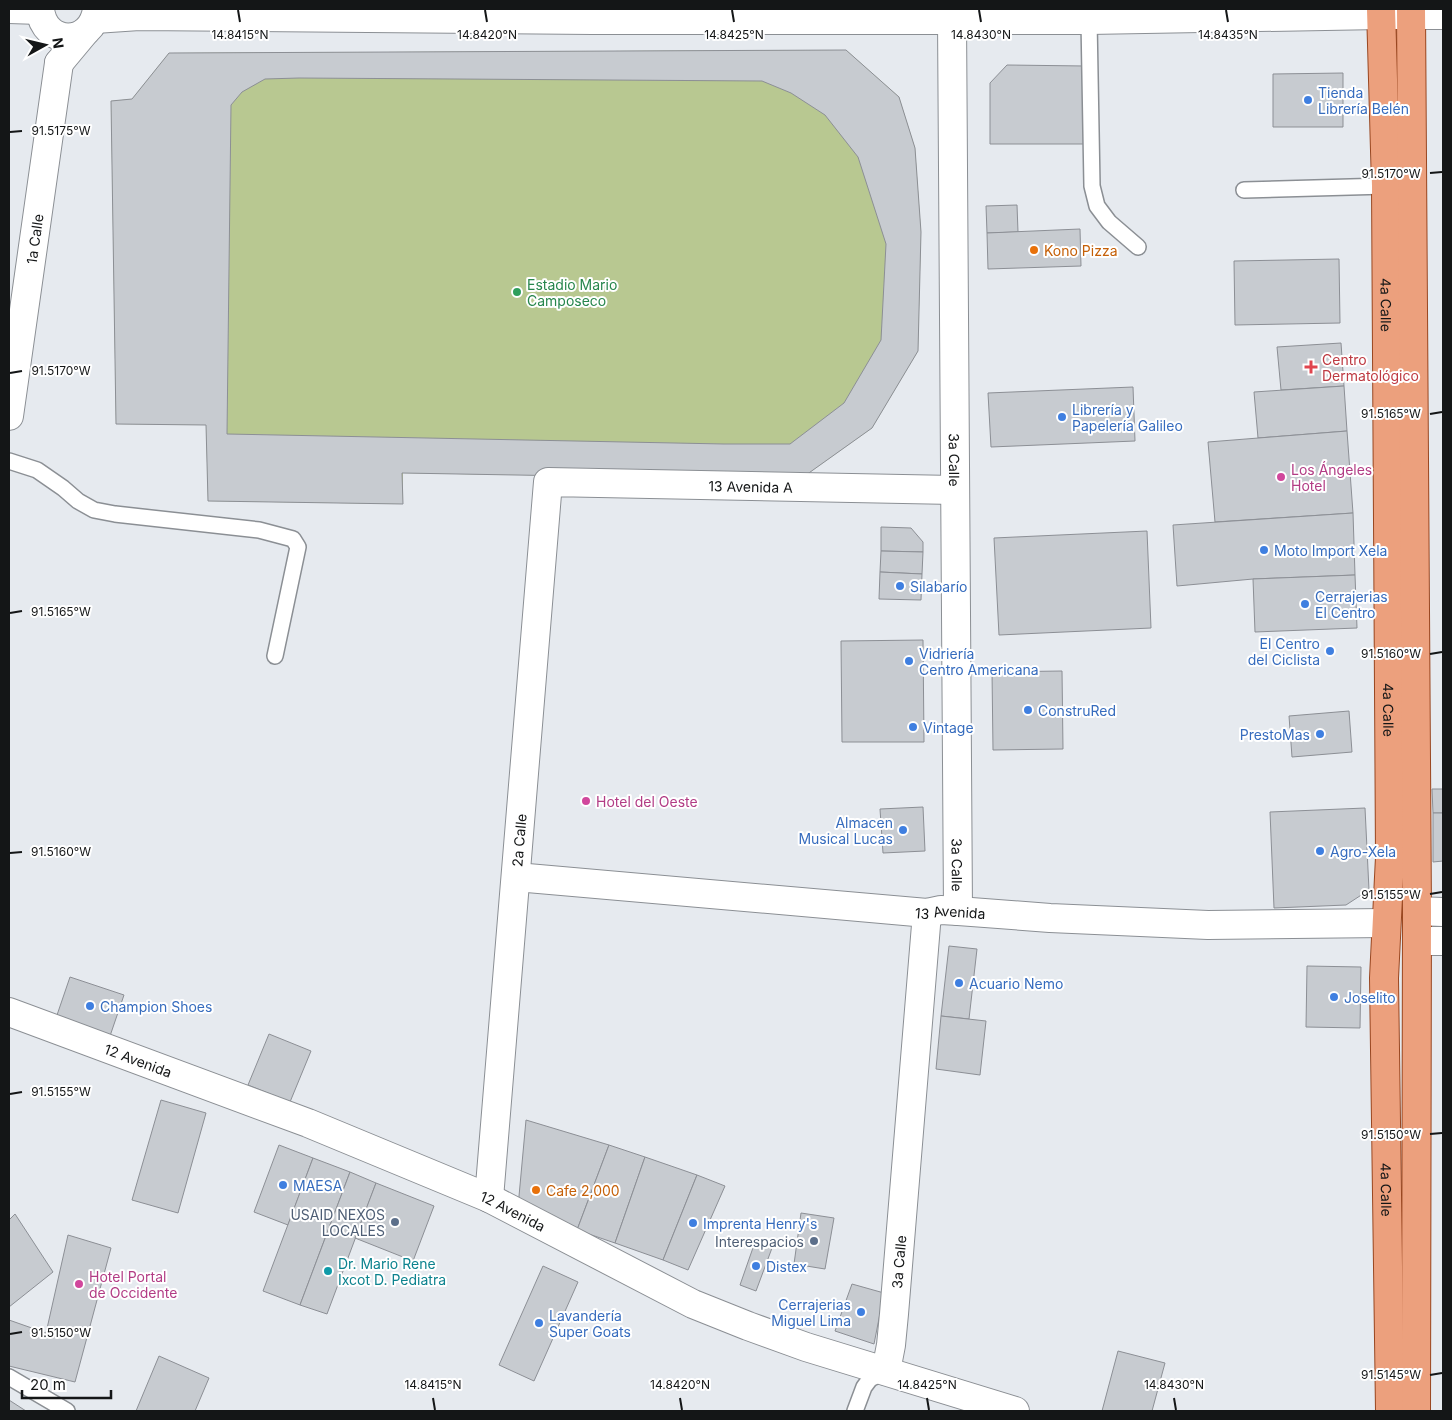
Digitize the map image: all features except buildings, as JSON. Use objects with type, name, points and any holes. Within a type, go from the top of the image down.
[{"type":"main road","name":"4a Calle","points":[[1381,12],[1386,186],[1390,857],[1384,978],[1390,1411]]},
{"type":"main road","name":"4a Calle","points":[[1411,12],[1430,911],[1416,1411]]},
{"type":"street","points":[[9,9],[44,16],[58,35],[67,38],[76,37],[92,20],[139,16],[249,13],[952,14],[1089,20],[1381,12],[1411,12],[1443,16]]},
{"type":"street","name":"3a Calle","points":[[952,14],[958,910]]},
{"type":"street","name":"1a Calle","points":[[9,416],[58,63],[44,16]]},
{"type":"street","points":[[58,63],[92,20]]},
{"type":"street","name":"13 Avenida A","points":[[548,482],[954,490]]},
{"type":"street","name":"2a Calle","points":[[489,1198],[548,482]]},
{"type":"street","name":"13 Avenida","points":[[516,877],[927,913],[941,910],[958,910],[1050,918],[1208,925],[1386,922]]},
{"type":"street","name":"3a Calle","points":[[886,1371],[894,1314],[927,913]]},
{"type":"street","name":"12 Avenida","points":[[9,1012],[308,1122],[489,1198],[693,1304],[806,1347],[1015,1411]]},
{"type":"lane","points":[[1089,20],[1092,186],[1096,206],[1109,222],[1138,247]]},
{"type":"lane","points":[[1244,190],[1386,186]]},
{"type":"lane","points":[[9,461],[37,470],[78,501],[94,510],[258,530],[293,539],[298,547],[275,656]]},
{"type":"lane","points":[[855,1411],[864,1387],[870,1379],[886,1371]]},
{"type":"lane","points":[[9,1376],[67,1411]]},
{"type":"green space","name":"Estadio Mario Camposeco","points":[[846,50],[899,97],[915,148],[921,232],[918,351],[872,428],[799,480],[403,473],[403,504],[208,501],[206,425],[116,424],[111,101],[132,99],[169,53]]},
{"type":"place","name":"Tienda Librería Belén","points":[[1308,100]]},
{"type":"place","name":"Kono Pizza","points":[[1034,250]]},
{"type":"place","name":"Estadio Mario Camposeco","points":[[517,292]]},
{"type":"place","name":"Centro Dermatológico","points":[[1311,367]]},
{"type":"place","name":"Librería y Papelería Galileo","points":[[1062,417]]},
{"type":"place","name":"Los Ángeles Hotel","points":[[1281,477]]},
{"type":"place","name":"Moto Import Xela","points":[[1264,550]]},
{"type":"place","name":"Silabarío","points":[[900,586]]},
{"type":"place","name":"Cerrajerias El Centro","points":[[1305,604]]},
{"type":"place","name":"El Centro del Ciclista","points":[[1330,651]]},
{"type":"place","name":"Vidriería Centro Americana","points":[[909,661]]},
{"type":"place","name":"ConstruRed","points":[[1028,710]]},
{"type":"place","name":"Vintage","points":[[913,727]]},
{"type":"place","name":"PrestoMas","points":[[1320,734]]},
{"type":"place","name":"Hotel del Oeste","points":[[586,801]]},
{"type":"place","name":"Almacen Musical Lucas","points":[[903,830]]},
{"type":"place","name":"Agro-Xela","points":[[1320,851]]},
{"type":"place","name":"Acuario Nemo","points":[[959,983]]},
{"type":"place","name":"Joselito","points":[[1334,997]]},
{"type":"place","name":"Champion Shoes","points":[[90,1006]]},
{"type":"place","name":"MAESA","points":[[283,1185]]},
{"type":"place","name":"Cafe 2,000","points":[[536,1190]]},
{"type":"place","name":"USAID NEXOS LOCALES","points":[[395,1222]]},
{"type":"place","name":"Imprenta Henry's","points":[[693,1223]]},
{"type":"place","name":"Interespacios","points":[[814,1241]]},
{"type":"place","name":"Distex","points":[[756,1266]]},
{"type":"place","name":"Dr. Mario Rene Ixcot D. Pediatra","points":[[328,1271]]},
{"type":"place","name":"Hotel Portal de Occidente","points":[[79,1284]]},
{"type":"place","name":"Cerrajerias Miguel Lima","points":[[861,1312]]},
{"type":"place","name":"Lavandería Super Goats","points":[[539,1323]]}]
